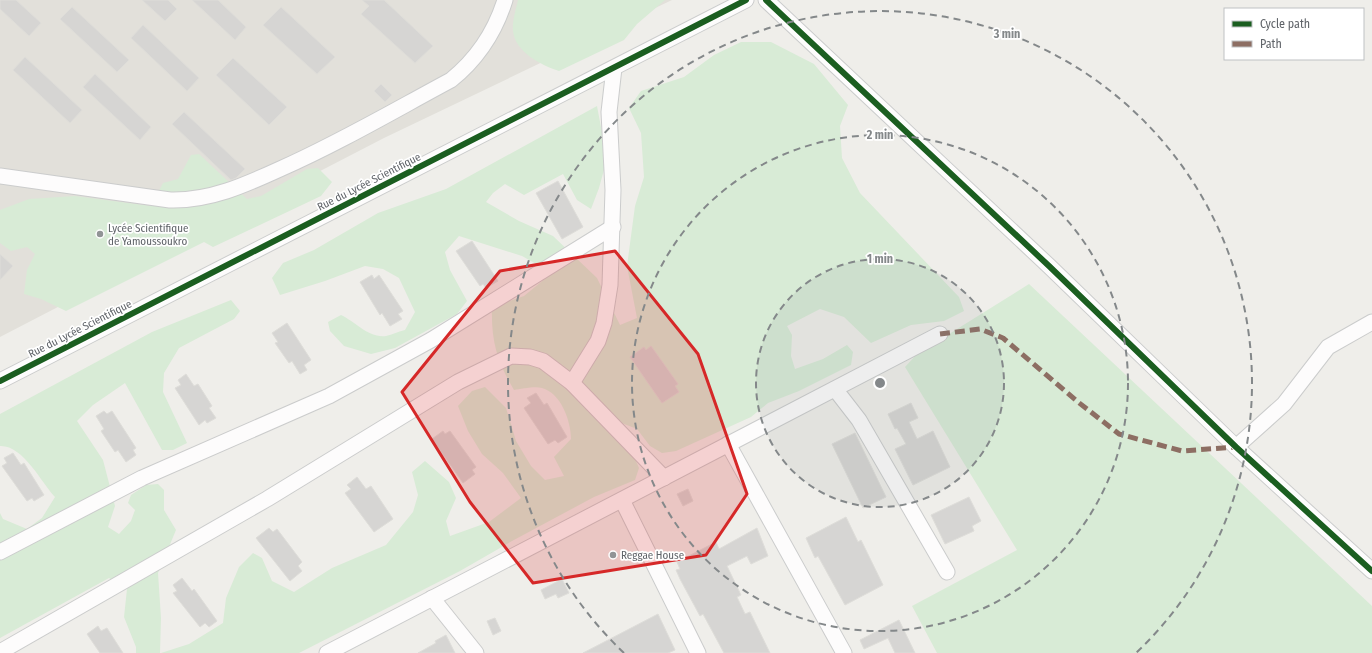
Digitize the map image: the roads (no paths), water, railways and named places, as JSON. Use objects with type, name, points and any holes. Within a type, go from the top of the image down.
[{"type":"street","points":[[0,176],[170,200],[187,201],[231,191],[316,153],[451,80],[467,66],[482,49],[505,0]]},
{"type":"street","name":"Rue du Lycée Scientifique","points":[[0,381],[746,0]]},
{"type":"street","points":[[766,0],[1043,261],[1236,447],[1372,571]]},
{"type":"street","points":[[572,383],[598,341],[604,323],[610,285],[613,190],[609,112],[614,68]]},
{"type":"street","points":[[0,552],[142,478],[329,396],[431,340],[613,227]]},
{"type":"street","points":[[1236,447],[1284,404],[1328,347],[1372,322]]},
{"type":"street","points":[[327,653],[940,334]]},
{"type":"street","points":[[0,652],[267,499],[458,382],[511,356],[530,357],[543,361],[572,383],[664,478]]},
{"type":"street","points":[[835,389],[859,420],[947,572]]},
{"type":"street","points":[[728,444],[844,653]]},
{"type":"street","points":[[622,500],[698,653]]},
{"type":"street","points":[[432,598],[476,653]]},
{"type":"place","name":"Lycée Scientifique de Yamoussoukro","points":[[100,234]]},
{"type":"place","name":"Reggae House","points":[[613,555]]}]
